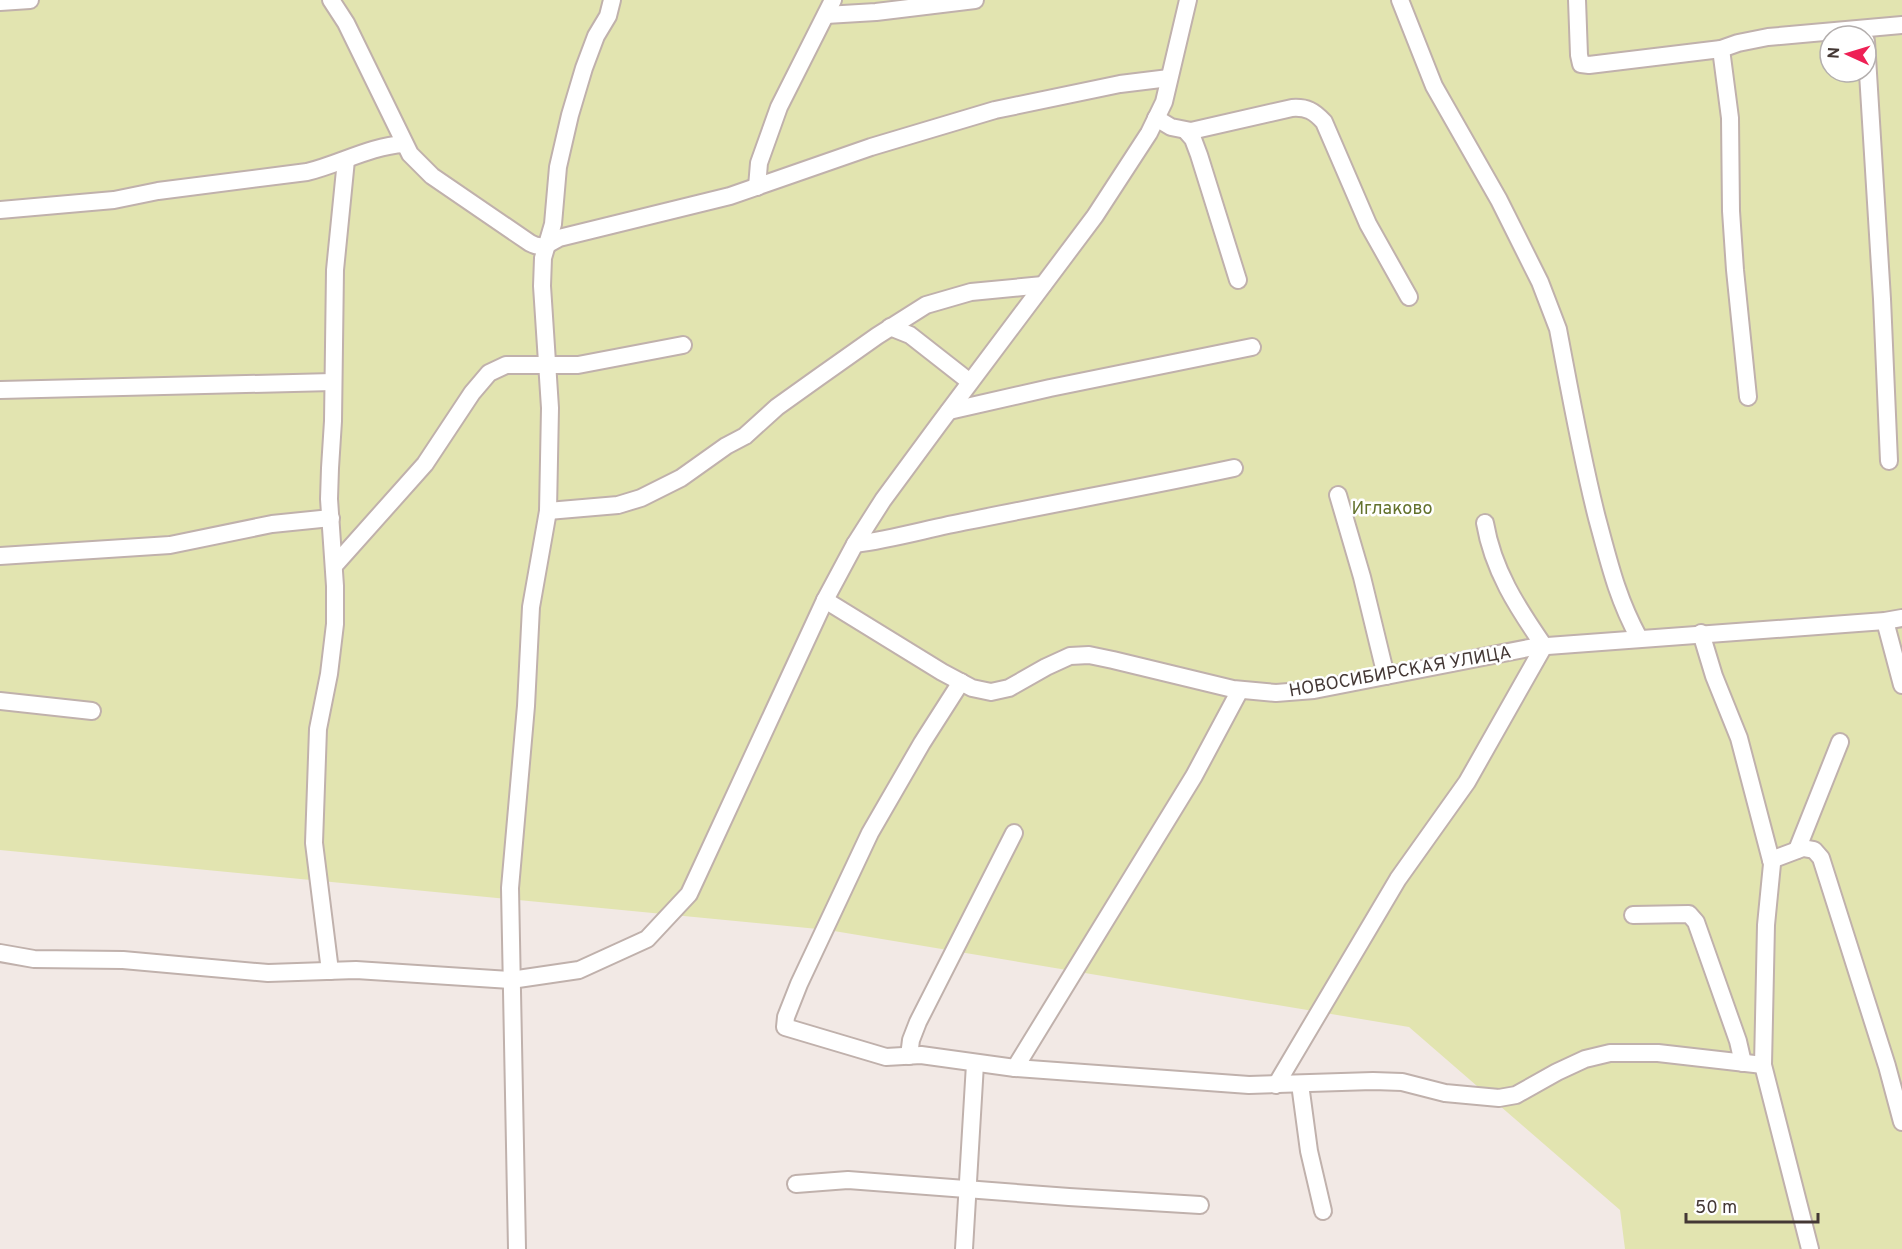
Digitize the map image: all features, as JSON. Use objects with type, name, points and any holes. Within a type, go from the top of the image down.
[{"type":"street","points":[[0,2],[30,0]]},
{"type":"street","points":[[331,0],[367,65],[410,154],[432,176],[530,243],[545,247],[559,238],[699,204],[757,187],[871,147],[994,110],[1120,84],[1169,78]]},
{"type":"street","points":[[517,1249],[510,888],[526,706],[531,607],[548,511],[550,408],[542,286],[545,247],[553,224],[558,167],[570,115],[584,68],[596,36],[608,16],[612,0]]},
{"type":"street","points":[[757,187],[759,163],[779,107],[833,0]]},
{"type":"street","points":[[826,15],[876,12],[975,0]]},
{"type":"street","points":[[0,953],[34,959],[123,960],[257,972],[356,970],[511,980],[579,970],[647,939],[689,894],[825,600],[855,544],[883,500],[1095,216],[1156,118],[1164,102],[1188,0]]},
{"type":"street","points":[[1400,0],[1434,86],[1499,200],[1552,309],[1590,489],[1613,582],[1639,638]]},
{"type":"street","points":[[1577,0],[1581,64],[1589,65],[1722,49],[1768,37],[1818,36]]},
{"type":"street","points":[[1878,33],[1902,26]]},
{"type":"street","points":[[1722,49],[1730,118],[1731,211],[1735,270],[1748,397]]},
{"type":"street","points":[[1869,84],[1889,461]]},
{"type":"street","points":[[1156,118],[1171,127],[1191,131],[1292,108],[1304,107],[1315,112],[1324,122],[1368,224],[1409,297]]},
{"type":"street","points":[[1186,130],[1199,155],[1238,280]]},
{"type":"street","points":[[0,210],[114,200],[188,187],[273,177],[327,167],[374,148],[404,144]]},
{"type":"street","points":[[330,971],[314,843],[318,729],[333,651],[335,624],[330,468],[335,270],[346,160]]},
{"type":"street","points":[[548,511],[618,505],[641,498],[681,478],[745,435],[777,407],[926,305],[951,296],[980,291],[1043,285]]},
{"type":"street","points":[[891,327],[910,335],[970,382]]},
{"type":"street","points":[[334,566],[425,464],[472,393],[489,373],[507,365],[578,365],[683,345]]},
{"type":"street","points":[[949,411],[1252,347]]},
{"type":"street","points":[[0,390],[333,382]]},
{"type":"street","points":[[855,544],[889,540],[965,521],[1234,468]]},
{"type":"street","points":[[1338,495],[1362,577],[1386,676]]},
{"type":"street","points":[[0,556],[170,545],[272,524],[331,518]]},
{"type":"street","points":[[1276,1085],[1398,879],[1467,782],[1544,646],[1495,564],[1485,522]]},
{"type":"street","name":"НОВОСИБИРСКАЯ УЛИЦА","points":[[825,600],[961,682],[972,688],[991,692],[1009,688],[1070,656],[1089,656],[1240,690],[1276,693],[1314,690],[1544,646],[1902,618]]},
{"type":"street","points":[[1885,621],[1902,685]]},
{"type":"street","points":[[1701,633],[1714,676],[1739,738],[1772,864],[1766,925],[1763,1065],[1810,1249]]},
{"type":"street","points":[[961,682],[922,743],[870,833],[799,984],[786,1017],[785,1027],[886,1057],[921,1055],[1015,1068],[1276,1085],[1402,1082],[1445,1093],[1499,1098],[1516,1095],[1585,1059],[1610,1053],[1658,1053],[1763,1065]]},
{"type":"street","points":[[1015,1068],[1194,776],[1240,690]]},
{"type":"street","points":[[0,701],[92,711]]},
{"type":"street","points":[[1797,850],[1840,742]]},
{"type":"street","points":[[909,1056],[911,1040],[918,1022],[1014,833]]},
{"type":"street","points":[[1771,860],[1803,848],[1814,849],[1821,858],[1887,1066],[1902,1122]]},
{"type":"street","points":[[1633,915],[1681,913],[1689,914],[1696,922],[1738,1041],[1743,1063]]},
{"type":"street","points":[[964,1249],[975,1064]]},
{"type":"street","points":[[1300,1084],[1313,1174],[1323,1211]]},
{"type":"street","points":[[796,1184],[848,1179],[967,1190],[1200,1205]]},
{"type":"green space","name":"Иглаково","points":[[0,0],[1902,0],[1902,1249],[1625,1249],[1620,1210],[1409,1027],[828,930],[0,850]]}]
